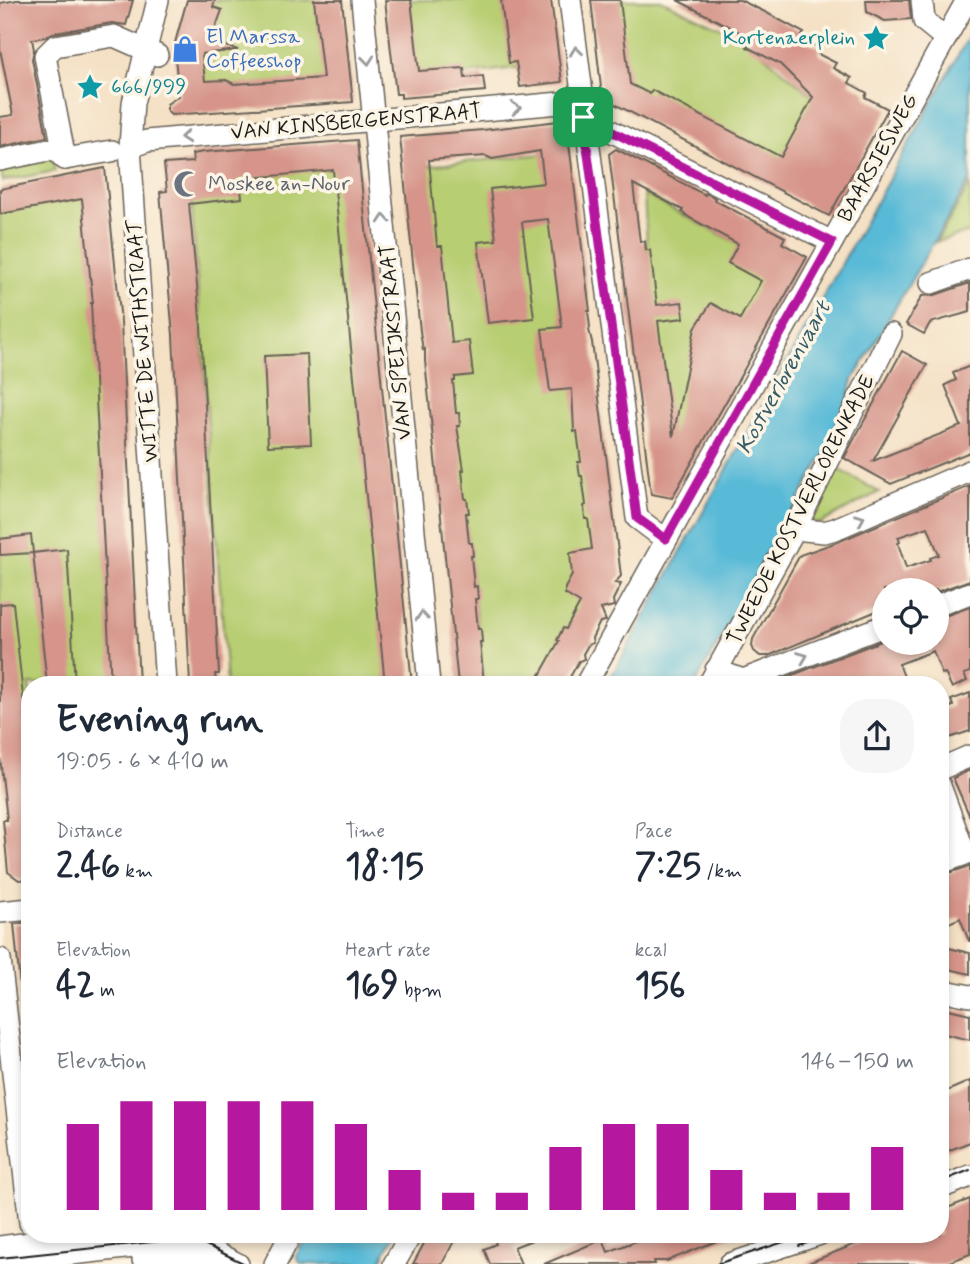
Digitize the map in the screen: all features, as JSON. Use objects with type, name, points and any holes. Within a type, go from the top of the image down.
[{"type":"street","name":"WITTE DE WITHSTRAAT","points":[[158,0],[121,149],[165,676]]},
{"type":"street","name":"VAN SPEIJKSTRAAT","points":[[362,0],[428,676]]},
{"type":"street","points":[[570,0],[637,518],[666,539]]},
{"type":"street","points":[[922,0],[924,21],[945,38]]},
{"type":"street","name":"BAARSJESWEG","points":[[590,676],[967,0]]},
{"type":"street","points":[[63,152],[46,57],[55,46],[114,36],[147,50]]},
{"type":"street","points":[[583,109],[832,242]]},
{"type":"street","name":"VAN KINSBERGENSTRAAT","points":[[0,160],[54,149],[63,152],[121,149],[147,141],[375,121],[583,109]]},
{"type":"street","points":[[931,283],[970,269]]},
{"type":"street","name":"TWEEDE KOSTVERLORENKADE","points":[[713,676],[795,528],[891,334]]},
{"type":"street","points":[[795,528],[824,532],[835,529],[970,471]]},
{"type":"street","points":[[949,601],[970,593]]},
{"type":"street","points":[[753,676],[872,631]]},
{"type":"street","points":[[949,765],[970,756]]},
{"type":"street","points":[[949,810],[965,853],[949,859]]},
{"type":"street","points":[[0,912],[21,910]]},
{"type":"street","points":[[0,959],[21,1145]]},
{"type":"street","points":[[949,992],[970,996]]},
{"type":"street","points":[[949,1184],[970,1176]]},
{"type":"street","points":[[0,1247],[21,1238]]},
{"type":"street","points":[[0,1262],[161,1244],[219,1243],[238,1264]]},
{"type":"street","points":[[103,1264],[163,1258],[196,1261],[219,1243]]},
{"type":"street","points":[[275,1264],[286,1243]]},
{"type":"street","points":[[394,1264],[406,1243]]},
{"type":"street","points":[[730,1264],[780,1249]]},
{"type":"green space","points":[[207,0],[322,0],[331,82],[190,102]]},
{"type":"green space","points":[[395,0],[531,0],[540,65],[403,82]]},
{"type":"green space","points":[[619,0],[661,0],[743,38],[847,124],[807,181],[619,95]]},
{"type":"green space","points":[[339,151],[396,676],[226,676],[190,179]]},
{"type":"green space","points":[[544,154],[599,579],[540,676],[483,676],[426,166]]},
{"type":"green space","points":[[52,157],[55,171],[3,181],[0,167]]},
{"type":"green space","points":[[970,185],[970,232],[936,242]]},
{"type":"green space","points":[[644,194],[775,263],[661,483]]},
{"type":"green space","points":[[91,196],[122,676],[21,676],[21,778],[0,623],[0,210]]},
{"type":"green space","points":[[838,469],[879,492],[821,523],[815,523],[810,519],[815,504]]},
{"type":"water","name":"Kostverlorenvaart","points":[[970,34],[970,180],[853,380],[842,423],[700,676],[611,676]]},
{"type":"water","points":[[303,1243],[390,1243],[379,1264],[302,1264],[297,1260]]},
{"type":"building","points":[[17,0],[133,0],[126,25],[112,23],[32,39],[32,59],[47,137],[0,147],[0,117],[13,115],[0,49],[0,3]]},
{"type":"building","points":[[187,0],[215,0],[213,7],[222,10],[211,41],[238,50],[202,54],[205,81],[226,80],[234,84],[323,78],[314,0],[342,0],[353,102],[171,115],[167,111],[167,104],[179,96],[175,58],[171,57]]},
{"type":"building","points":[[385,0],[411,0],[419,71],[464,68],[465,78],[483,76],[485,91],[401,98],[401,94],[396,94]]},
{"type":"building","points":[[501,0],[551,0],[562,82],[520,87],[516,62],[509,63]]},
{"type":"building","points":[[591,0],[620,0],[630,84],[650,94],[652,90],[781,157],[813,97],[780,64],[747,47],[751,38],[677,0],[740,0],[765,12],[804,33],[800,38],[820,48],[818,54],[836,63],[833,68],[852,78],[849,83],[867,93],[865,97],[888,109],[829,216],[605,99],[602,96]]},
{"type":"building","points":[[866,0],[909,0],[911,19],[885,21],[867,12]]},
{"type":"building","points":[[566,120],[590,311],[589,330],[621,576],[615,583],[621,584],[613,600],[614,606],[601,609],[606,621],[600,622],[592,638],[593,643],[588,645],[583,654],[584,659],[579,661],[571,676],[539,676],[559,641],[557,640],[563,628],[566,629],[580,603],[565,594],[572,575],[570,553],[592,549],[588,519],[585,519],[586,505],[578,462],[581,462],[577,431],[574,432],[572,389],[550,391],[542,329],[562,327],[548,219],[522,222],[534,318],[488,323],[478,242],[496,240],[490,189],[544,183],[540,151],[492,159],[486,156],[429,160],[437,246],[442,246],[452,343],[469,341],[473,375],[455,377],[453,381],[456,413],[459,413],[460,426],[457,426],[469,513],[466,513],[469,543],[472,543],[474,587],[477,586],[478,599],[475,599],[478,629],[481,629],[483,676],[457,676],[425,349],[423,350],[420,331],[400,137]]},
{"type":"building","points":[[357,140],[411,676],[384,676],[333,170],[240,179],[242,198],[189,204],[201,327],[219,674],[190,676],[173,335],[160,192],[167,191],[164,164],[193,162],[192,154]]},
{"type":"building","points":[[616,149],[705,195],[706,193],[715,198],[714,200],[785,237],[782,243],[807,257],[672,498],[651,494],[609,154]],"holes":[[[633,184],[683,210],[690,218],[738,244],[728,263],[761,281],[740,319],[711,303],[695,328],[673,437],[658,321],[684,318],[682,302],[657,305],[650,250],[646,250],[645,241],[640,242]]]},
{"type":"building","points":[[105,168],[121,322],[139,676],[111,676],[93,303],[82,199],[0,214],[0,189]]},
{"type":"building","points":[[970,283],[970,312],[930,323],[924,334],[906,324],[922,296],[935,295]]},
{"type":"building","points":[[902,351],[927,365],[873,461],[961,426],[945,385],[956,380],[953,373],[970,366],[970,452],[891,484],[844,458]]},
{"type":"building","points":[[307,354],[311,444],[268,446],[264,356]]},
{"type":"building","points":[[970,486],[970,580],[949,587],[949,578],[872,578],[872,613],[768,656],[760,656],[754,651],[753,639],[800,555]],"holes":[[[928,527],[939,555],[930,558],[931,560],[906,568],[898,537]]]},
{"type":"building","points":[[31,535],[33,553],[0,555],[0,539]]},
{"type":"building","points":[[67,549],[75,676],[46,676],[33,553]]},
{"type":"building","points":[[13,603],[21,677],[19,880],[8,872],[3,820],[7,820],[0,757],[0,604]]},
{"type":"building","points":[[970,607],[970,672],[964,674],[967,681],[952,688],[949,676],[942,674],[935,655],[949,655],[949,614]]},
{"type":"building","points":[[872,645],[872,655],[923,655],[899,664],[904,676],[790,676]]},
{"type":"building","points":[[970,693],[970,731],[949,738],[949,708],[953,706],[951,700]]},
{"type":"building","points":[[970,770],[970,817],[953,778]]},
{"type":"building","points":[[970,866],[970,941],[960,918],[949,923],[949,873]]},
{"type":"building","points":[[21,923],[21,985],[20,985],[14,924]]},
{"type":"building","points":[[949,948],[970,953],[970,974],[949,969]]},
{"type":"building","points":[[949,1009],[970,1014],[970,1040],[949,1035]]},
{"type":"building","points":[[970,1081],[970,1142],[949,1150],[949,1090]]},
{"type":"building","points":[[970,1199],[970,1254],[944,1264],[806,1264],[858,1243],[949,1243],[949,1207]]},
{"type":"building","points":[[424,1243],[453,1243],[442,1264],[413,1264]]},
{"type":"building","points":[[524,1243],[514,1247],[521,1264],[490,1264],[484,1249],[496,1244]]},
{"type":"building","points":[[594,1243],[605,1243],[608,1252],[631,1243],[712,1243],[667,1261],[654,1261],[655,1264],[544,1264]]},
{"type":"tram line","points":[[949,1178],[970,1170]]},
{"type":"tram line","points":[[0,1258],[142,1243]]},
{"type":"tram line","points":[[202,1243],[245,1264]]},
{"type":"tram line","points":[[717,1264],[781,1243]]},
{"type":"tram line","points":[[799,1246],[807,1243]]},
{"type":"place","name":"Kortenaerplein","points":[[876,38]]},
{"type":"place","name":"El Marssa Coffeeshop","points":[[185,49]]},
{"type":"place","name":"666/999","points":[[90,87]]},
{"type":"place","name":"Moskee an-Nour","points":[[187,184]]},
{"type":"route","points":[[583,117],[832,242],[666,539],[637,518],[583,117]]}]
